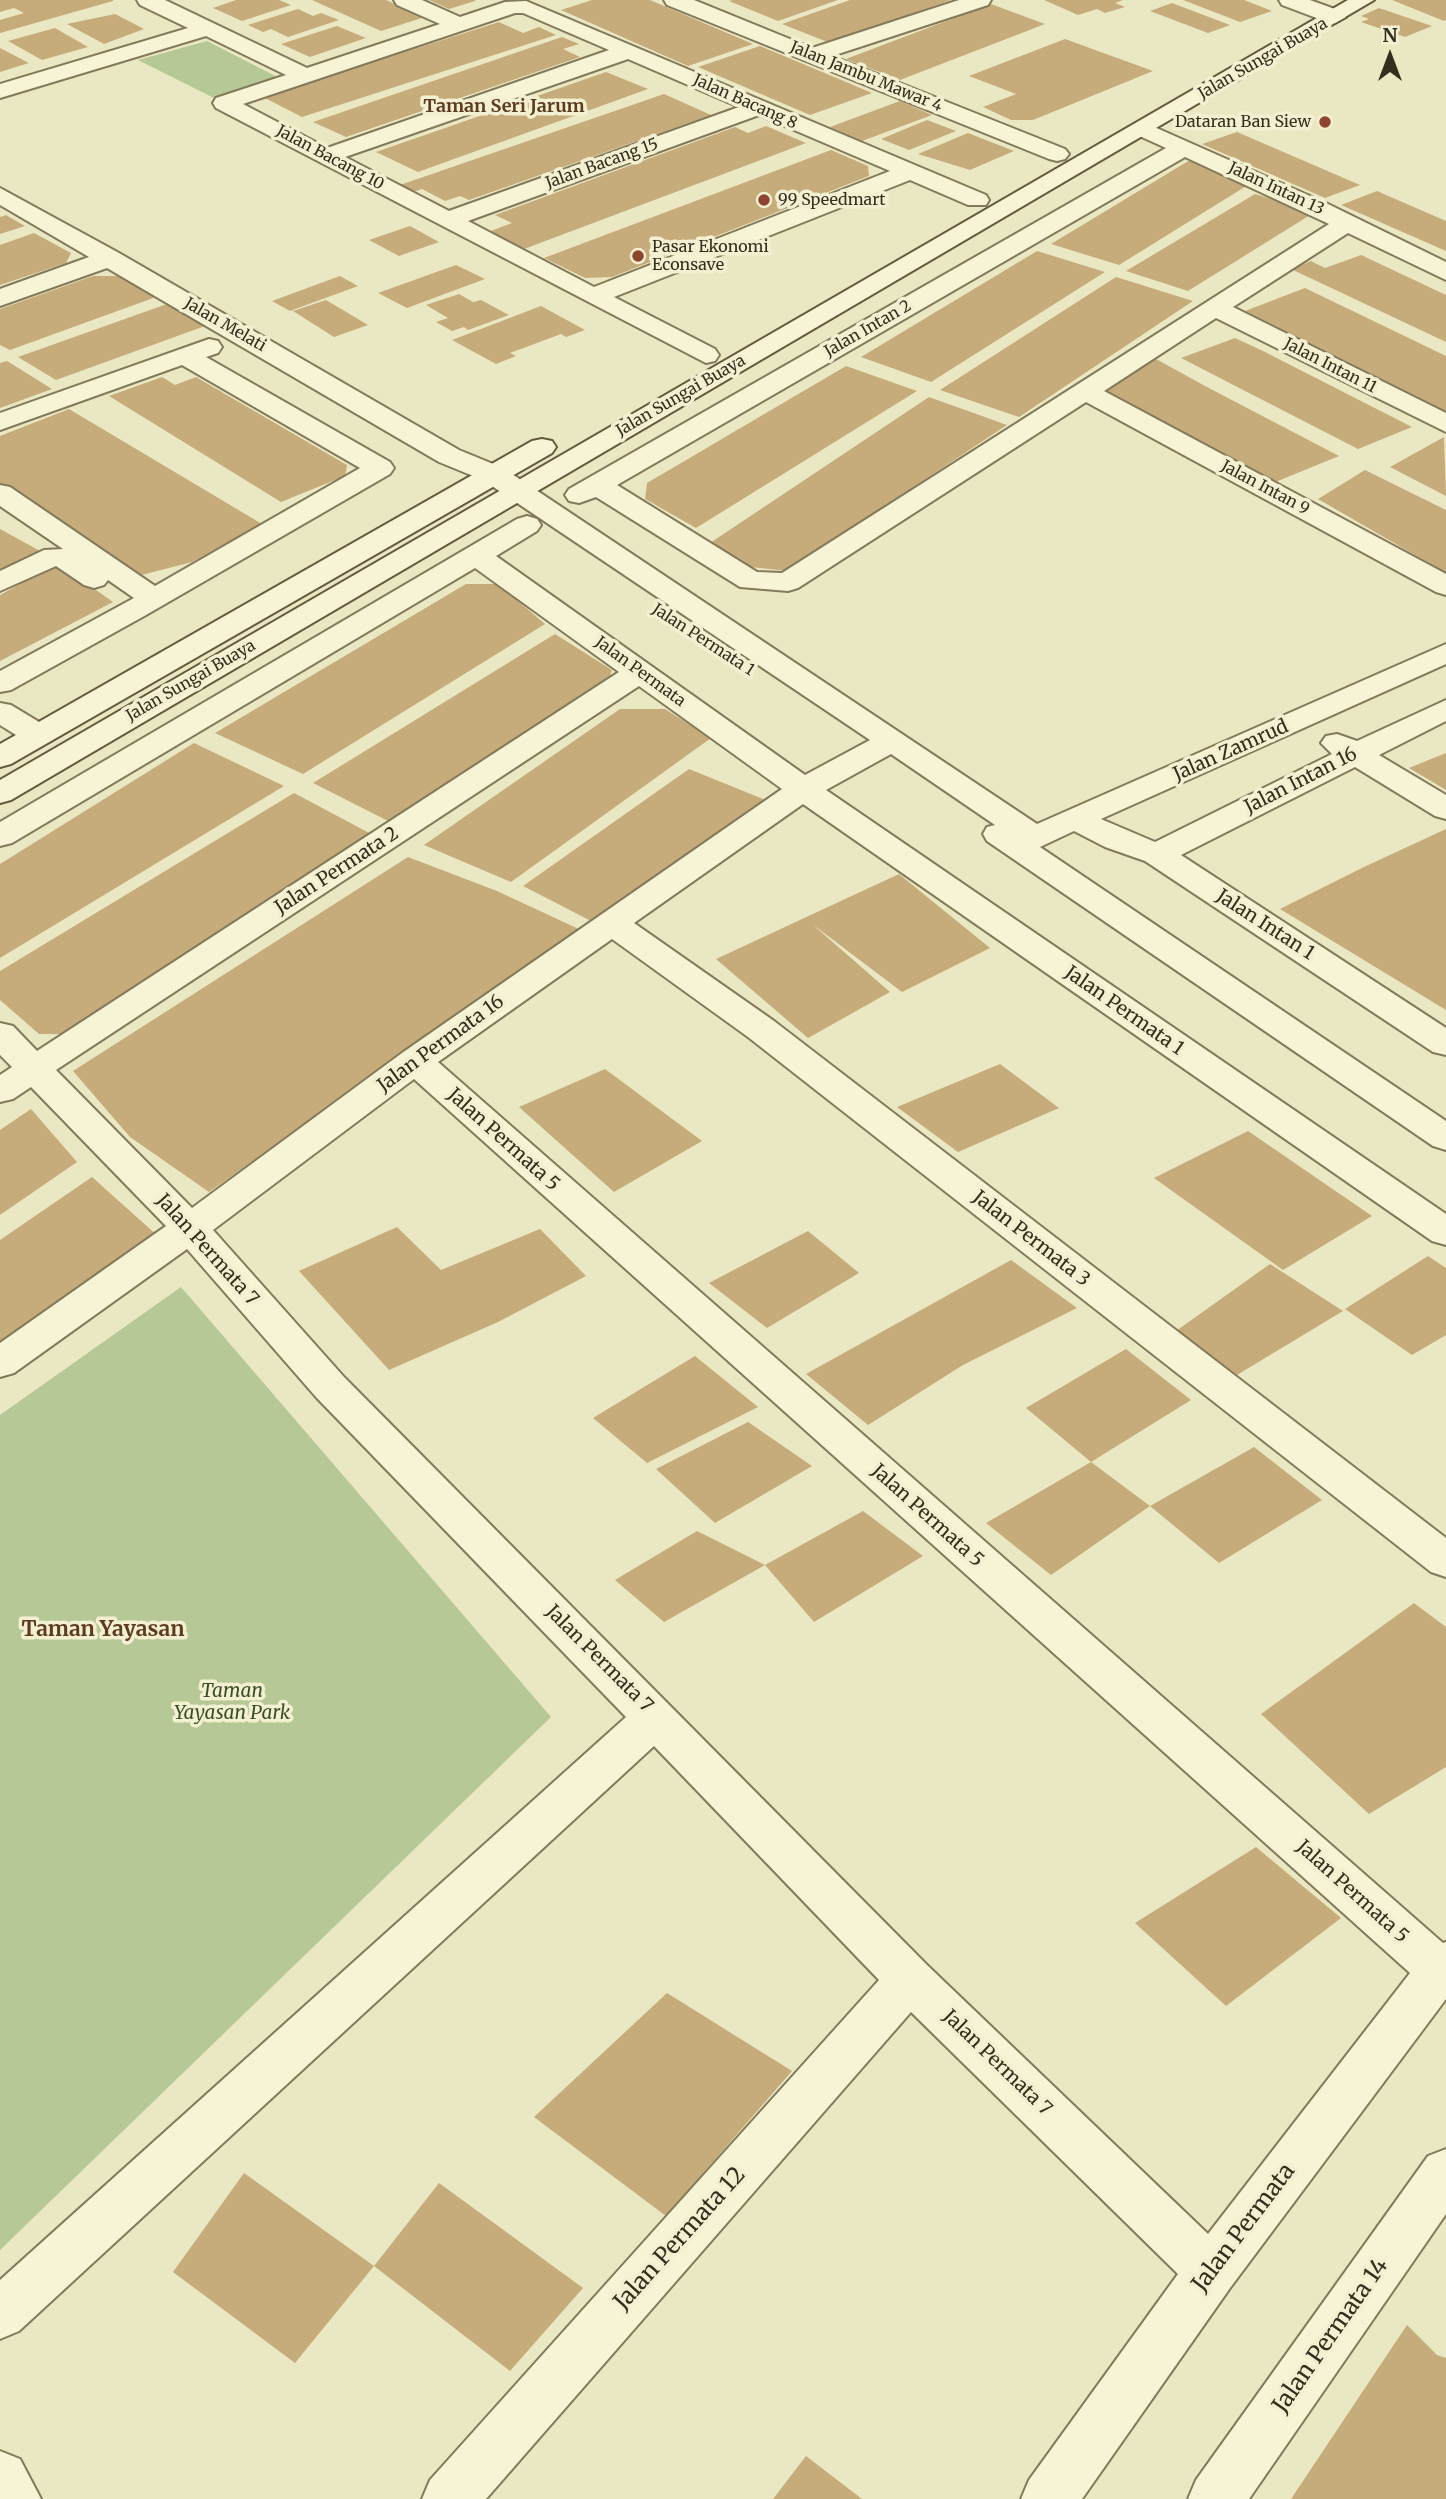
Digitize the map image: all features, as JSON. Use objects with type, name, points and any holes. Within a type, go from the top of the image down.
[{"type":"street","points":[[148,0],[305,76]]},
{"type":"street","points":[[405,0],[459,25]]},
{"type":"street","points":[[812,55],[980,0]]},
{"type":"street","points":[[1290,0],[1326,9]]},
{"type":"street","name":"Jalan Sungai Buaya","points":[[660,381],[1057,154],[1326,9],[1363,0]]},
{"type":"street","name":"Jalan Jambu Mawar 4","points":[[686,1],[1057,154]]},
{"type":"street","name":"Jalan Bacang 10","points":[[513,7],[224,103],[706,355]]},
{"type":"street","name":"Jalan Bacang 8","points":[[513,7],[526,7],[976,200]]},
{"type":"street","name":"Jalan Sungai Buaya","points":[[0,793],[1143,129],[1326,9]]},
{"type":"street","points":[[0,91],[207,29]]},
{"type":"street","points":[[325,156],[628,51]]},
{"type":"street","name":"Jalan Bacang 15","points":[[448,220],[757,108]]},
{"type":"street","name":"Jalan Intan 13","points":[[1143,129],[1446,272]]},
{"type":"street","name":"Jalan Intan 2","points":[[539,518],[1185,147]]},
{"type":"street","points":[[593,296],[909,172]]},
{"type":"street","name":"Jalan Melati","points":[[0,195],[449,456],[507,497]]},
{"type":"street","points":[[597,485],[750,581],[788,582],[1347,223]]},
{"type":"street","points":[[1407,253],[1446,259]]},
{"type":"street","points":[[0,298],[110,258]]},
{"type":"street","name":"Jalan Intan 11","points":[[1215,307],[1446,424]]},
{"type":"street","points":[[0,422],[243,335]]},
{"type":"street","points":[[0,682],[145,603],[380,468],[185,356]]},
{"type":"street","name":"Jalan Intan 9","points":[[1085,391],[1446,586]]},
{"type":"street","name":"Jalan Sungai Buaya","points":[[0,757],[566,433]]},
{"type":"street","points":[[0,493],[145,603]]},
{"type":"street","name":"Jalan Permata 1","points":[[507,497],[1025,841],[1446,1138]]},
{"type":"street","points":[[0,836],[539,518]]},
{"type":"street","name":"Jalan Permata","points":[[476,555],[803,789]]},
{"type":"street","points":[[0,582],[54,556],[64,558],[145,603]]},
{"type":"street","name":"Jalan Zamrud","points":[[1025,841],[1300,721],[1446,653]]},
{"type":"street","name":"Jalan Permata 2","points":[[17,1080],[640,672]]},
{"type":"street","name":"Jalan Intan 16","points":[[1157,854],[1446,709]]},
{"type":"street","points":[[0,712],[38,735]]},
{"type":"street","points":[[1300,721],[1446,809]]},
{"type":"street","name":"Jalan Permata 16","points":[[0,1363],[190,1228],[415,1061],[803,789],[881,745]]},
{"type":"street","name":"Jalan Permata 1","points":[[803,789],[1446,1232]]},
{"type":"street","name":"Jalan Intan 1","points":[[1076,819],[1118,840],[1157,854],[1446,1044]]},
{"type":"street","name":"Jalan Permata 3","points":[[612,923],[761,1028],[1446,1561]]},
{"type":"street","name":"Jalan Permata 7","points":[[0,1034],[17,1080],[190,1228],[330,1387],[911,1979],[1211,2271]]},
{"type":"street","name":"Jalan Permata 5","points":[[415,1061],[1443,1966]]},
{"type":"street","points":[[0,2314],[656,1717]]},
{"type":"street","name":"Jalan Permata","points":[[1049,2499],[1211,2271],[1443,1966]]},
{"type":"street","name":"Jalan Permata 12","points":[[450,2499],[911,1979]]},
{"type":"street","name":"Jalan Permata 14","points":[[1216,2499],[1446,2172]]},
{"type":"street","points":[[0,2479],[13,2499]]},
{"type":"green space","points":[[207,41],[287,82],[224,103],[138,60]]},
{"type":"green space","name":"Taman Yayasan Park","points":[[181,1287],[551,1717],[0,2250],[0,1415]]},
{"type":"building","points":[[0,0],[113,1],[0,33],[0,20],[24,13],[14,8],[0,12]]},
{"type":"building","points":[[236,0],[279,0],[291,5],[242,21],[213,8]]},
{"type":"building","points":[[312,0],[386,0],[425,17],[381,31]]},
{"type":"building","points":[[429,0],[475,0],[475,1],[449,9]]},
{"type":"building","points":[[592,0],[650,0],[753,44],[688,66],[561,10]]},
{"type":"building","points":[[733,0],[838,0],[778,21],[729,1]]},
{"type":"building","points":[[850,0],[951,0],[830,43],[782,24]]},
{"type":"building","points":[[1044,0],[1123,0],[1115,3],[1125,7],[1105,13],[1097,9],[1078,15]]},
{"type":"building","points":[[1183,0],[1244,0],[1272,11],[1240,22]]},
{"type":"building","points":[[1392,0],[1446,0],[1446,20],[1444,21]]},
{"type":"building","points":[[1172,3],[1230,25],[1208,33],[1150,11]]},
{"type":"building","points":[[991,4],[1045,24],[900,80],[846,59]]},
{"type":"building","points":[[1379,8],[1432,26],[1405,37],[1361,22],[1369,19],[1361,16]]},
{"type":"building","points":[[298,9],[313,16],[321,13],[339,20],[288,37],[271,29],[263,32],[248,25]]},
{"type":"building","points":[[115,14],[144,29],[104,44],[67,24]]},
{"type":"building","points":[[499,22],[523,33],[539,27],[556,35],[302,117],[263,97]]},
{"type":"building","points":[[337,26],[366,38],[310,57],[281,44]]},
{"type":"building","points":[[55,28],[88,47],[42,60],[8,41]]},
{"type":"building","points":[[562,37],[579,44],[563,49],[580,57],[346,137],[313,122]]},
{"type":"building","points":[[1065,39],[1153,71],[1033,120],[1011,120],[983,107],[1016,94],[969,76]]},
{"type":"building","points":[[760,46],[872,93],[810,115],[698,67]]},
{"type":"building","points":[[0,48],[29,63],[0,72]]},
{"type":"building","points":[[606,72],[648,89],[418,172],[376,152]]},
{"type":"building","points":[[664,94],[711,115],[469,200],[460,196],[445,201],[422,189],[413,192],[400,185]]},
{"type":"building","points":[[900,101],[932,115],[862,141],[830,127]]},
{"type":"building","points":[[927,120],[956,131],[909,150],[881,139]]},
{"type":"building","points":[[766,126],[806,143],[524,249],[488,232],[512,223],[495,215],[735,127],[748,133]]},
{"type":"building","points":[[1237,132],[1360,185],[1325,198],[1202,144]]},
{"type":"building","points":[[968,133],[1014,151],[970,170],[918,154]]},
{"type":"building","points":[[831,150],[868,166],[869,176],[612,277],[585,278],[544,258]]},
{"type":"building","points":[[1190,160],[1248,185],[1119,265],[1051,244]]},
{"type":"building","points":[[1377,191],[1446,221],[1446,251],[1341,205]]},
{"type":"building","points":[[1255,194],[1315,212],[1188,291],[1126,271]]},
{"type":"building","points":[[6,215],[25,226],[0,234],[0,217]]},
{"type":"building","points":[[410,226],[439,242],[399,256],[369,240]]},
{"type":"building","points":[[34,233],[71,253],[66,263],[0,285],[0,245]]},
{"type":"building","points":[[1037,251],[1105,272],[931,382],[861,357]]},
{"type":"building","points":[[1361,255],[1446,295],[1446,342],[1291,269],[1311,261],[1325,268]]},
{"type":"building","points":[[456,265],[485,279],[407,308],[378,293]]},
{"type":"building","points":[[93,276],[118,276],[156,297],[10,350],[0,345],[0,309]]},
{"type":"building","points":[[340,276],[358,286],[290,311],[272,301]]},
{"type":"building","points":[[1116,277],[1193,301],[1019,417],[940,390]]},
{"type":"building","points":[[1305,288],[1446,356],[1446,411],[1245,311]]},
{"type":"building","points":[[459,294],[473,302],[481,300],[509,315],[468,330],[464,327],[452,331],[436,322],[448,318],[426,305]]},
{"type":"building","points":[[326,300],[368,325],[334,337],[293,311]]},
{"type":"building","points":[[167,304],[205,326],[56,380],[18,357]]},
{"type":"building","points":[[541,306],[585,330],[566,337],[561,334],[510,353],[516,356],[496,364],[452,340]]},
{"type":"building","points":[[1235,338],[1412,427],[1358,449],[1181,358]]},
{"type":"building","points":[[1156,359],[1339,456],[1273,483],[1104,392]]},
{"type":"building","points":[[7,361],[52,389],[0,408],[0,363]]},
{"type":"building","points":[[846,366],[917,391],[696,528],[645,499],[647,483]]},
{"type":"building","points":[[162,377],[175,385],[196,377],[347,465],[345,476],[281,502],[109,396]]},
{"type":"building","points":[[929,397],[1007,425],[787,571],[751,567],[710,543]]},
{"type":"building","points":[[69,409],[262,524],[192,562],[130,578],[0,488],[0,436]]},
{"type":"building","points":[[1444,437],[1446,496],[1390,467]]},
{"type":"building","points":[[1365,470],[1446,510],[1446,573],[1318,499]]},
{"type":"building","points":[[0,529],[42,552],[0,569]]},
{"type":"building","points":[[58,563],[113,602],[0,661],[0,595]]},
{"type":"building","points":[[466,584],[498,584],[545,624],[303,774],[215,733]]},
{"type":"building","points":[[555,634],[612,670],[607,685],[394,824],[313,783]]},
{"type":"building","points":[[620,709],[665,709],[711,738],[511,882],[424,845]]},
{"type":"building","points":[[194,743],[284,786],[0,958],[0,864]]},
{"type":"building","points":[[1446,753],[1446,790],[1409,768]]},
{"type":"building","points":[[689,769],[768,801],[593,922],[523,886]]},
{"type":"building","points":[[294,793],[373,835],[65,1034],[39,1034],[0,1000],[0,971]]},
{"type":"building","points":[[1446,829],[1446,1010],[1280,909],[1364,867]]},
{"type":"building","points":[[408,857],[497,891],[583,931],[209,1192],[130,1137],[73,1071]]},
{"type":"building","points":[[899,874],[990,948],[902,992],[812,924],[890,992],[808,1038],[716,959]]},
{"type":"building","points":[[1000,1064],[1059,1108],[958,1152],[897,1107]]},
{"type":"building","points":[[605,1069],[702,1141],[614,1192],[519,1107]]},
{"type":"building","points":[[31,1109],[77,1162],[0,1215],[0,1130]]},
{"type":"building","points":[[1248,1131],[1372,1216],[1283,1270],[1154,1178]]},
{"type":"building","points":[[92,1177],[159,1237],[0,1354],[0,1240]]},
{"type":"building","points":[[397,1227],[441,1270],[540,1229],[586,1276],[498,1322],[389,1370],[299,1271]]},
{"type":"building","points":[[808,1231],[859,1273],[767,1328],[709,1283]]},
{"type":"building","points":[[1428,1256],[1446,1268],[1446,1335],[1412,1355],[1345,1309]]},
{"type":"building","points":[[1011,1260],[1077,1308],[963,1365],[868,1425],[806,1374]]},
{"type":"building","points":[[1270,1264],[1343,1311],[1237,1375],[1176,1331]]},
{"type":"building","points":[[1126,1349],[1191,1400],[1091,1462],[1026,1408]]},
{"type":"building","points":[[695,1356],[758,1407],[647,1463],[593,1418]]},
{"type":"building","points":[[748,1422],[812,1466],[715,1523],[656,1469]]},
{"type":"building","points":[[1254,1447],[1322,1500],[1219,1563],[1150,1506]]},
{"type":"building","points":[[1091,1462],[1150,1506],[1051,1575],[986,1523]]},
{"type":"building","points":[[863,1511],[923,1556],[814,1622],[765,1565]]},
{"type":"building","points":[[697,1531],[765,1565],[664,1622],[615,1580]]},
{"type":"building","points":[[1414,1603],[1446,1627],[1446,1767],[1369,1814],[1261,1714]]},
{"type":"building","points":[[1256,1847],[1341,1918],[1226,2006],[1135,1923]]},
{"type":"building","points":[[667,1993],[792,2071],[666,2216],[534,2117]]},
{"type":"building","points":[[244,2173],[374,2266],[295,2363],[173,2272]]},
{"type":"building","points":[[439,2183],[583,2288],[510,2371],[374,2266]]},
{"type":"building","points":[[1407,2325],[1437,2355],[1446,2358],[1446,2499],[1291,2499]]},
{"type":"building","points":[[806,2456],[862,2499],[773,2499]]},
{"type":"place","name":"Dataran Ban Siew","points":[[1325,122]]},
{"type":"place","name":"99 Speedmart","points":[[764,200]]},
{"type":"place","name":"Pasar Ekonomi Econsave","points":[[638,256]]},
{"type":"district","name":"Taman Seri Jarum","points":[[504,107]]},
{"type":"district","name":"Taman Yayasan","points":[[103,1630]]}]
